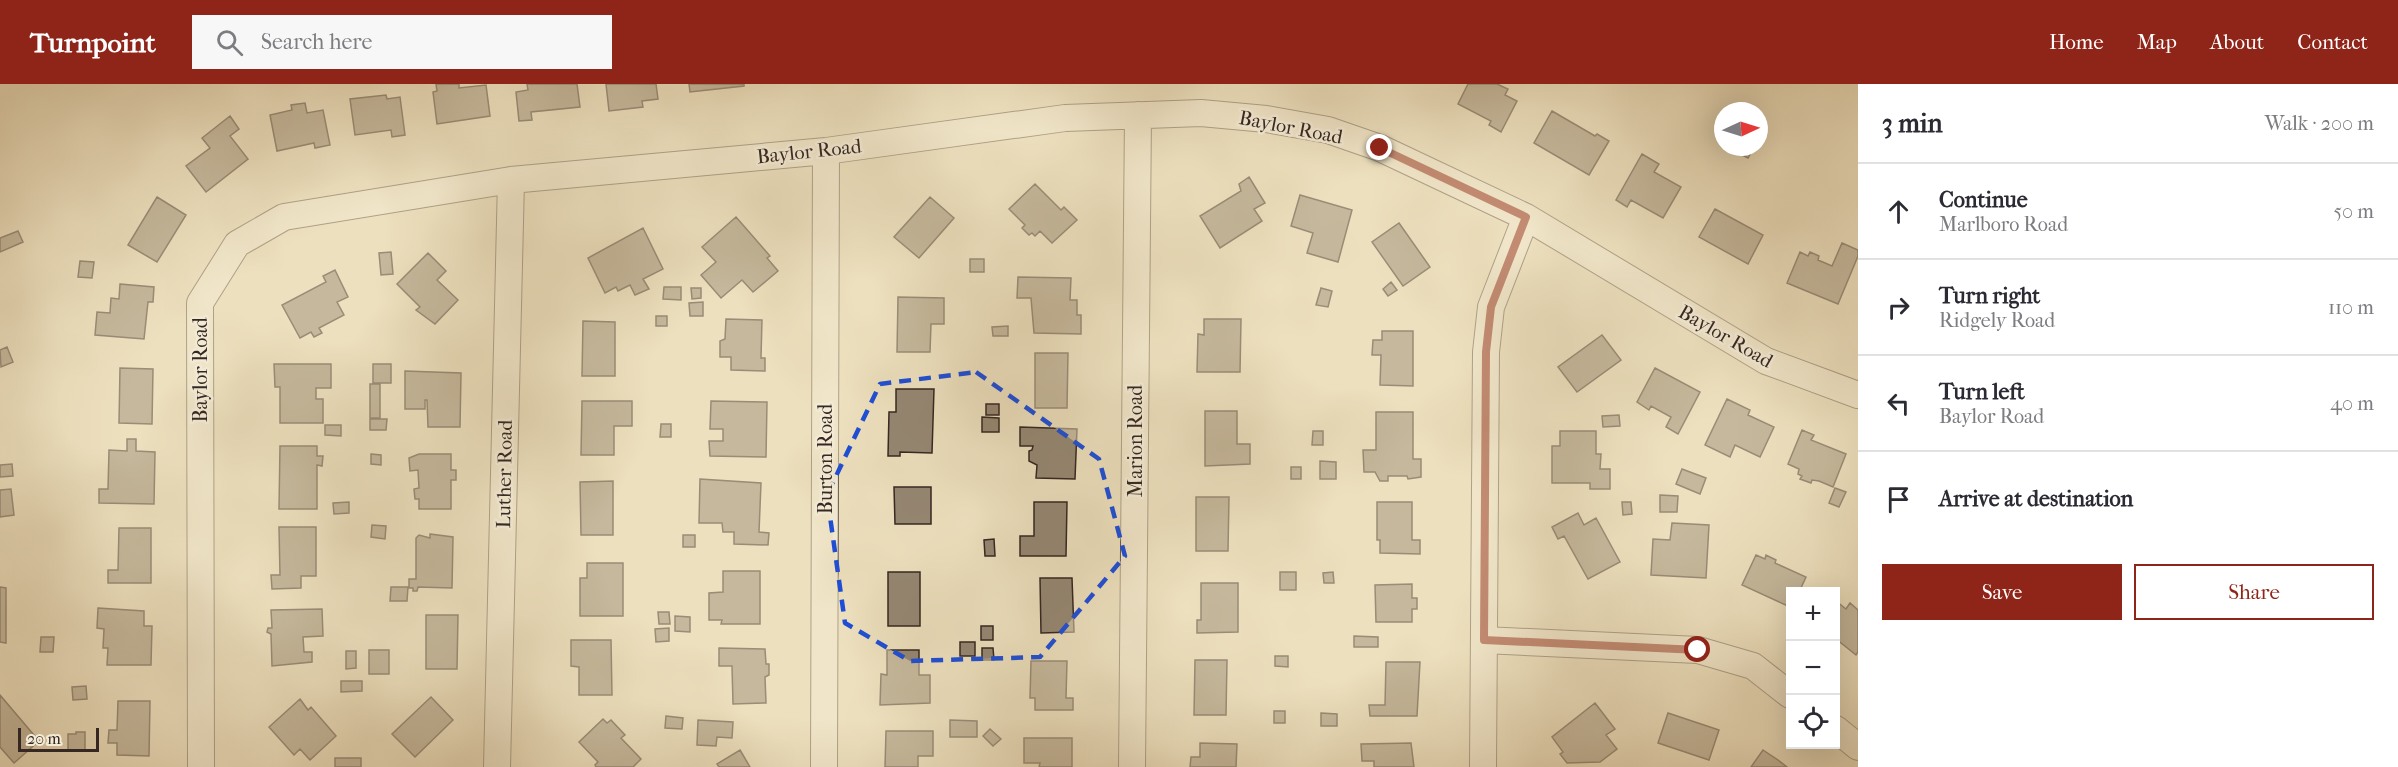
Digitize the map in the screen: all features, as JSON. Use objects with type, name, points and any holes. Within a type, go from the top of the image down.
[{"type":"street","name":"Baylor Road","points":[[201,767],[200,303],[237,244],[284,217],[511,180],[826,151],[1065,118],[1201,113],[1266,118],[1328,130],[1380,148],[1526,217],[1766,361],[1858,395]]},
{"type":"street","name":"Marion Road","points":[[1132,767],[1138,115]]},
{"type":"street","name":"Burton Road","points":[[824,767],[826,151]]},
{"type":"street","name":"Luther Road","points":[[497,767],[511,180]]},
{"type":"street","points":[[1483,767],[1486,352],[1491,307],[1526,217]]},
{"type":"street","points":[[1484,640],[1698,650],[1754,666],[1786,691]]},
{"type":"street","points":[[1840,732],[1858,747]]},
{"type":"highlighted area","points":[[976,372],[1099,459],[1125,556],[1040,657],[910,661],[845,623],[827,495],[880,384]]},
{"type":"building","points":[[436,84],[459,84],[459,88],[486,85],[490,116],[437,124],[433,92],[437,91]]},
{"type":"building","points":[[527,84],[577,84],[580,107],[531,112],[532,120],[519,121],[516,92],[528,90]]},
{"type":"building","points":[[606,84],[656,84],[658,99],[642,101],[643,107],[609,111]]},
{"type":"building","points":[[689,84],[744,84],[744,86],[690,92]]},
{"type":"building","points":[[1468,84],[1497,84],[1508,89],[1505,95],[1517,101],[1501,132],[1489,125],[1491,121],[1458,104]]},
{"type":"building","points":[[386,95],[387,99],[400,97],[405,135],[392,137],[391,130],[355,135],[350,99]]},
{"type":"building","points":[[305,103],[307,113],[323,110],[330,145],[315,148],[314,143],[277,151],[270,115],[292,110],[291,105]]},
{"type":"building","points":[[1552,111],[1595,136],[1597,134],[1609,141],[1589,175],[1534,143]]},
{"type":"building","points":[[230,116],[239,129],[230,136],[248,159],[206,192],[186,166],[210,148],[202,138]]},
{"type":"building","points":[[1642,154],[1659,164],[1654,172],[1681,187],[1663,218],[1631,200],[1627,207],[1616,200]]},
{"type":"building","points":[[1249,177],[1265,203],[1254,209],[1262,221],[1220,248],[1200,216],[1241,191],[1239,184]]},
{"type":"building","points":[[1035,184],[1061,210],[1064,207],[1077,220],[1052,243],[1040,231],[1035,236],[1032,233],[1029,235],[1022,228],[1025,225],[1009,209]]},
{"type":"building","points":[[1300,195],[1352,210],[1338,262],[1307,253],[1313,233],[1291,226]]},
{"type":"building","points":[[157,197],[186,215],[157,262],[128,245]]},
{"type":"building","points":[[930,197],[954,218],[919,258],[894,237]]},
{"type":"building","points":[[1715,209],[1763,235],[1748,264],[1699,237]]},
{"type":"building","points":[[736,217],[770,256],[767,258],[778,271],[753,292],[742,280],[721,298],[701,275],[716,262],[702,247]]},
{"type":"building","points":[[1399,223],[1430,267],[1403,286],[1372,242]]},
{"type":"building","points":[[643,228],[663,269],[643,279],[649,289],[635,295],[630,285],[618,291],[616,287],[605,293],[588,258]]},
{"type":"building","points":[[18,231],[23,242],[0,252],[0,238]]},
{"type":"building","points":[[1842,243],[1858,250],[1858,256],[1838,304],[1787,283],[1800,252],[1808,256],[1810,252],[1819,256],[1818,260],[1832,266]]},
{"type":"building","points":[[391,252],[393,274],[381,275],[379,253]]},
{"type":"building","points":[[428,253],[446,271],[437,280],[458,300],[435,324],[416,310],[420,307],[397,284]]},
{"type":"building","points":[[970,259],[984,259],[984,272],[970,272]]},
{"type":"building","points":[[80,261],[94,262],[92,278],[78,277]]},
{"type":"building","points":[[335,270],[348,297],[337,302],[344,315],[319,328],[322,333],[314,337],[311,332],[300,338],[282,305],[326,282],[323,276]]},
{"type":"building","points":[[1018,277],[1071,278],[1070,300],[1077,300],[1077,315],[1081,315],[1081,334],[1034,333],[1031,298],[1017,298]]},
{"type":"building","points":[[1391,282],[1397,290],[1388,296],[1383,289]]},
{"type":"building","points":[[120,284],[154,287],[153,302],[148,302],[144,339],[95,335],[97,312],[110,313],[111,298],[119,299]]},
{"type":"building","points":[[664,287],[681,287],[681,300],[663,299]]},
{"type":"building","points":[[691,288],[701,288],[701,298],[692,299]]},
{"type":"building","points":[[1321,288],[1332,291],[1328,307],[1316,305]]},
{"type":"building","points":[[898,297],[944,298],[944,324],[931,324],[930,352],[897,352]]},
{"type":"building","points":[[703,302],[703,316],[690,316],[689,303]]},
{"type":"building","points":[[656,316],[667,316],[667,326],[656,326]]},
{"type":"building","points":[[726,319],[762,320],[761,358],[765,358],[765,371],[731,370],[731,357],[720,357],[720,341],[725,339]]},
{"type":"building","points":[[1204,319],[1241,319],[1240,372],[1197,372],[1198,334],[1204,335]]},
{"type":"building","points":[[583,321],[615,322],[615,376],[582,376]]},
{"type":"building","points":[[1008,326],[1008,336],[993,336],[992,327]]},
{"type":"building","points":[[1382,331],[1413,331],[1413,386],[1380,385],[1381,355],[1372,355],[1373,340],[1382,340]]},
{"type":"building","points":[[1602,335],[1621,360],[1577,392],[1558,367]]},
{"type":"building","points":[[7,347],[13,362],[1,367],[0,350]]},
{"type":"building","points":[[1035,353],[1068,353],[1067,408],[1035,408]]},
{"type":"building","points":[[274,364],[331,364],[331,388],[316,388],[316,399],[323,399],[323,423],[280,423],[280,387],[275,387]]},
{"type":"building","points":[[373,364],[391,364],[391,383],[373,383]]},
{"type":"building","points":[[120,368],[153,369],[152,424],[119,423]]},
{"type":"building","points":[[1655,368],[1700,392],[1678,434],[1666,427],[1671,417],[1651,406],[1649,410],[1637,402]]},
{"type":"building","points":[[405,371],[461,373],[460,427],[428,427],[427,400],[425,400],[425,409],[405,409]]},
{"type":"building","points":[[370,384],[380,384],[380,418],[370,418]]},
{"type":"building","points":[[896,389],[934,389],[932,453],[900,452],[900,456],[888,456],[889,412],[896,412]]},
{"type":"building","points":[[1727,399],[1750,410],[1748,415],[1774,427],[1760,457],[1735,445],[1730,457],[1705,445]]},
{"type":"building","points":[[582,401],[632,401],[632,426],[614,426],[614,455],[581,455]]},
{"type":"building","points":[[711,401],[767,402],[766,457],[710,456],[709,441],[723,441],[723,429],[710,429]]},
{"type":"building","points":[[986,404],[999,404],[999,415],[986,415]]},
{"type":"building","points":[[1205,411],[1237,411],[1237,444],[1250,444],[1250,464],[1205,466]]},
{"type":"building","points":[[1376,412],[1413,412],[1413,459],[1421,459],[1421,477],[1408,479],[1407,476],[1388,476],[1388,481],[1380,481],[1375,472],[1364,472],[1363,450],[1376,450]]},
{"type":"building","points":[[1619,415],[1620,426],[1603,427],[1602,416]]},
{"type":"building","points":[[982,417],[999,418],[999,432],[982,432]]},
{"type":"building","points":[[370,419],[387,419],[386,430],[370,430]]},
{"type":"building","points":[[661,424],[671,424],[671,437],[660,437]]},
{"type":"building","points":[[325,425],[341,425],[341,436],[325,435]]},
{"type":"building","points":[[1020,427],[1077,429],[1075,479],[1036,478],[1037,465],[1029,461],[1029,451],[1033,446],[1020,446]]},
{"type":"building","points":[[1802,430],[1814,435],[1811,440],[1846,454],[1833,487],[1819,481],[1812,480],[1811,483],[1800,479],[1802,476],[1798,474],[1799,469],[1788,464]]},
{"type":"building","points":[[1313,431],[1323,431],[1323,445],[1312,445]]},
{"type":"building","points":[[1560,431],[1596,431],[1596,454],[1601,454],[1600,469],[1610,469],[1610,489],[1590,489],[1590,483],[1552,483],[1552,446],[1560,446]]},
{"type":"building","points":[[127,439],[136,439],[136,451],[155,452],[154,504],[99,503],[99,489],[108,489],[109,450],[127,451]]},
{"type":"building","points":[[280,446],[317,446],[317,456],[323,456],[322,466],[317,465],[317,509],[279,509]]},
{"type":"building","points":[[371,454],[381,455],[381,465],[371,464]]},
{"type":"building","points":[[419,454],[451,454],[451,470],[456,470],[456,480],[451,480],[451,509],[419,509],[419,499],[415,499],[414,489],[419,488],[418,470],[410,471],[409,458]]},
{"type":"building","points":[[1320,461],[1336,462],[1336,479],[1320,479]]},
{"type":"building","points":[[12,464],[13,476],[0,477],[0,465]]},
{"type":"building","points":[[1291,467],[1301,467],[1301,479],[1291,479]]},
{"type":"building","points":[[1682,469],[1706,478],[1700,494],[1676,484]]},
{"type":"building","points":[[700,479],[761,483],[759,532],[769,533],[768,545],[734,544],[734,532],[723,532],[722,523],[699,523]]},
{"type":"building","points":[[613,481],[613,535],[581,535],[580,482]]},
{"type":"building","points":[[894,487],[931,487],[931,524],[895,524]]},
{"type":"building","points":[[1835,488],[1846,492],[1839,507],[1829,503]]},
{"type":"building","points":[[11,489],[14,515],[0,517],[0,490]]},
{"type":"building","points":[[1660,495],[1678,496],[1677,512],[1660,512]]},
{"type":"building","points":[[1196,497],[1229,497],[1228,551],[1196,551]]},
{"type":"building","points":[[349,502],[349,513],[334,514],[333,503]]},
{"type":"building","points":[[1034,502],[1067,502],[1066,556],[1020,556],[1020,536],[1034,536]]},
{"type":"building","points":[[1377,502],[1412,502],[1412,540],[1420,540],[1420,554],[1380,553],[1380,540],[1377,540]]},
{"type":"building","points":[[1622,502],[1631,502],[1632,514],[1623,515]]},
{"type":"building","points":[[1578,513],[1584,525],[1596,518],[1620,562],[1588,579],[1564,536],[1558,539],[1552,527]]},
{"type":"building","points":[[1672,523],[1709,525],[1706,578],[1651,575],[1653,539],[1670,540]]},
{"type":"building","points":[[372,525],[386,526],[385,539],[371,537]]},
{"type":"building","points":[[279,527],[316,527],[316,576],[301,576],[301,588],[272,589],[271,575],[280,575]]},
{"type":"building","points":[[119,528],[151,528],[151,583],[108,583],[108,570],[118,570]]},
{"type":"building","points":[[430,534],[453,537],[452,588],[418,587],[417,591],[413,591],[413,588],[409,588],[409,579],[416,579],[416,538],[419,535],[430,538]]},
{"type":"building","points":[[683,535],[695,535],[695,547],[683,547]]},
{"type":"building","points":[[994,539],[995,556],[985,556],[984,540]]},
{"type":"building","points":[[1756,555],[1765,559],[1766,555],[1776,560],[1775,563],[1806,577],[1801,587],[1786,587],[1786,605],[1742,585]]},
{"type":"building","points":[[587,563],[623,563],[623,616],[580,616],[580,578],[587,578]]},
{"type":"building","points":[[723,571],[760,571],[760,624],[721,624],[722,620],[709,620],[709,593],[723,592]]},
{"type":"building","points":[[888,572],[920,572],[920,626],[888,626]]},
{"type":"building","points":[[1280,572],[1296,572],[1296,590],[1280,590]]},
{"type":"building","points":[[1333,572],[1334,583],[1324,583],[1323,573]]},
{"type":"building","points":[[1040,578],[1072,578],[1074,632],[1041,633]]},
{"type":"building","points":[[1201,583],[1238,583],[1238,632],[1197,633],[1197,620],[1201,620]]},
{"type":"building","points":[[1412,584],[1412,598],[1417,598],[1417,609],[1412,609],[1412,622],[1376,622],[1375,585]]},
{"type":"building","points":[[0,587],[6,588],[6,643],[0,642]]},
{"type":"building","points":[[391,587],[408,587],[407,601],[390,601]]},
{"type":"building","points":[[1850,603],[1858,610],[1858,652],[1856,655],[1840,642],[1840,604],[1846,609]]},
{"type":"building","points":[[98,608],[144,611],[144,626],[152,626],[151,665],[107,665],[108,648],[103,648],[104,629],[97,628]]},
{"type":"building","points":[[322,609],[323,636],[303,637],[304,652],[312,652],[312,662],[272,666],[271,634],[267,632],[268,628],[272,628],[271,610]]},
{"type":"building","points":[[658,612],[669,612],[670,624],[659,624]]},
{"type":"building","points":[[426,615],[458,615],[457,669],[426,669]]},
{"type":"building","points":[[675,616],[690,617],[690,632],[675,631]]},
{"type":"building","points":[[981,626],[993,626],[993,640],[981,640]]},
{"type":"building","points":[[669,628],[669,641],[656,642],[655,629]]},
{"type":"building","points":[[1354,636],[1378,637],[1378,647],[1354,647]]},
{"type":"building","points":[[41,637],[54,637],[53,652],[40,652]]},
{"type":"building","points":[[571,640],[611,640],[612,695],[579,695],[579,667],[571,666]]},
{"type":"building","points":[[960,642],[975,642],[975,656],[960,656]]},
{"type":"building","points":[[719,648],[765,649],[766,664],[769,664],[769,675],[765,677],[766,703],[733,704],[732,666],[719,666]]},
{"type":"building","points":[[982,648],[993,648],[994,660],[982,660]]},
{"type":"building","points":[[369,650],[389,650],[389,674],[369,674]]},
{"type":"building","points":[[887,650],[919,650],[919,675],[930,675],[930,703],[880,705],[881,674],[887,675]]},
{"type":"building","points":[[346,651],[356,651],[356,668],[346,669]]},
{"type":"building","points":[[1275,656],[1288,656],[1288,667],[1275,666]]},
{"type":"building","points":[[1195,660],[1227,660],[1226,715],[1194,715]]},
{"type":"building","points":[[1031,661],[1067,661],[1066,698],[1073,698],[1073,710],[1035,710],[1035,698],[1030,698]]},
{"type":"building","points":[[1386,662],[1420,662],[1417,716],[1370,716],[1369,705],[1385,705]]},
{"type":"building","points":[[341,681],[362,681],[362,691],[341,692]]},
{"type":"building","points":[[86,686],[87,699],[73,700],[72,687]]},
{"type":"building","points":[[0,695],[39,741],[14,763],[0,747]]},
{"type":"building","points":[[431,697],[453,720],[415,757],[392,734]]},
{"type":"building","points":[[300,699],[308,710],[311,707],[336,736],[310,760],[300,749],[294,755],[269,727]]},
{"type":"building","points":[[118,701],[150,701],[149,756],[117,755],[117,743],[108,743],[109,730],[117,730]]},
{"type":"building","points":[[1595,703],[1615,729],[1606,735],[1617,749],[1600,762],[1567,763],[1560,754],[1563,752],[1552,737]]},
{"type":"building","points":[[1274,711],[1285,711],[1285,723],[1274,723]]},
{"type":"building","points":[[1321,713],[1337,714],[1337,726],[1321,726]]},
{"type":"building","points":[[1668,713],[1719,730],[1709,760],[1658,743]]},
{"type":"building","points":[[666,716],[683,718],[682,729],[665,728]]},
{"type":"building","points":[[603,719],[607,723],[611,720],[625,735],[621,738],[641,759],[633,767],[596,767],[598,762],[579,742]]},
{"type":"building","points":[[698,720],[733,722],[732,738],[717,737],[716,746],[697,745]]},
{"type":"building","points":[[950,720],[977,721],[977,737],[950,737]]},
{"type":"building","points":[[990,729],[1001,739],[993,746],[983,736]]},
{"type":"building","points":[[886,731],[933,731],[933,756],[918,756],[918,767],[885,767]]},
{"type":"building","points":[[76,732],[85,732],[85,750],[68,751],[68,734],[76,734]]},
{"type":"building","points":[[1024,738],[1072,738],[1072,767],[1039,767],[1040,763],[1024,763]]},
{"type":"building","points":[[1200,743],[1237,744],[1236,767],[1190,767],[1191,757],[1200,757]]},
{"type":"building","points":[[1411,743],[1414,767],[1374,767],[1374,761],[1362,761],[1361,744]]},
{"type":"building","points":[[740,750],[750,767],[719,767],[717,764]]},
{"type":"building","points":[[1763,750],[1778,760],[1787,767],[1751,767]]},
{"type":"building","points":[[335,758],[361,758],[361,767],[335,767]]},
{"type":"route","points":[[1380,148],[1526,217],[1491,307],[1486,352],[1484,640],[1698,650]]}]
